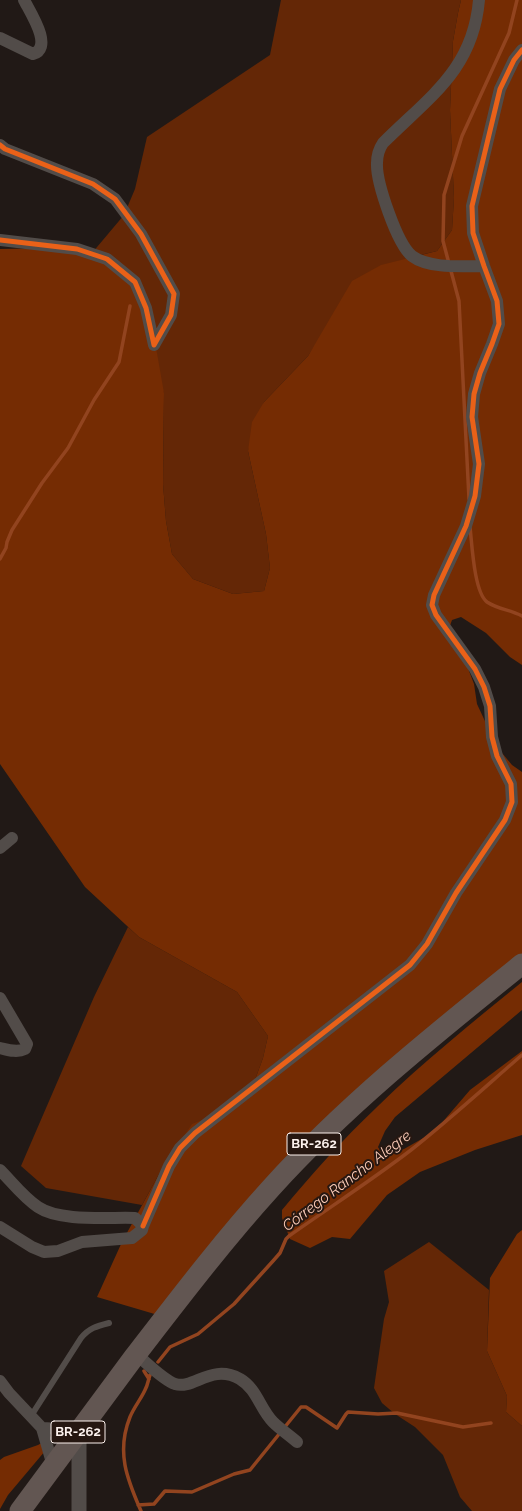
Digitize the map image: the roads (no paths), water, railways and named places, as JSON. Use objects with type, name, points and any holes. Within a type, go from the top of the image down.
[{"type":"highway","name":"BR-262","points":[[20,1511],[136,1354],[199,1273],[266,1194],[324,1133],[432,1036],[522,964]]},
{"type":"street","points":[[0,38],[33,54],[38,53],[42,42],[40,34],[24,0]]},
{"type":"street","points":[[479,0],[477,18],[470,42],[462,60],[452,74],[435,92],[383,143],[378,153],[376,164],[378,177],[401,244],[412,256],[425,262],[446,265],[484,266]]},
{"type":"street","points":[[0,1227],[32,1247],[44,1252],[58,1251],[82,1242],[132,1238],[142,1230],[169,1166],[180,1148],[195,1133],[410,965],[427,944],[456,893],[505,820],[512,802],[511,784],[497,756],[492,737],[490,706],[484,687],[474,669],[436,615],[432,605],[434,595],[466,526],[475,496],[479,464],[472,417],[474,394],[480,373],[499,324],[497,301],[473,233],[472,206],[500,89],[514,60],[522,50]]},
{"type":"street","points":[[0,146],[93,184],[115,199],[141,234],[174,294],[171,315],[154,345],[146,308],[135,282],[107,259],[77,249],[0,240]]},
{"type":"street","points":[[0,848],[12,838]]},
{"type":"street","points":[[0,998],[26,1041],[27,1047],[17,1052],[0,1048]]},
{"type":"street","points":[[0,1170],[28,1199],[39,1208],[52,1214],[100,1218],[135,1218],[143,1226]]},
{"type":"street","points":[[136,1354],[168,1380],[176,1384],[183,1385],[205,1376],[216,1374],[230,1375],[240,1379],[250,1387],[273,1422],[297,1442]]},
{"type":"street","points":[[0,1380],[9,1393],[42,1428],[53,1466]]},
{"type":"street","points":[[42,1428],[79,1430],[79,1511]]},
{"type":"lane","points":[[31,1416],[81,1338],[93,1327],[109,1323]]},
{"type":"waterway","points":[[469,499],[459,301],[443,241],[444,195],[462,136],[509,33],[517,0]]},
{"type":"waterway","points":[[0,559],[6,548],[12,530],[42,483],[68,448],[94,400],[119,362],[130,306]]},
{"type":"waterway","points":[[470,527],[476,578],[483,597],[491,604],[522,616]]},
{"type":"waterway","name":"Córrego Rancho Alegre","points":[[158,1362],[170,1347],[198,1334],[234,1304],[280,1253],[286,1239],[289,1236],[411,1150],[522,1055]]},
{"type":"waterway","name":"Córrego Rancho Alegre","points":[[144,1371],[149,1379]]},
{"type":"waterway","name":"Córrego Rancho Alegre","points":[[141,1511],[131,1488],[125,1465],[124,1442],[130,1417],[142,1397],[150,1375]]},
{"type":"waterway","points":[[138,1505],[154,1504],[165,1491],[192,1492],[234,1474],[250,1470],[301,1407],[306,1407],[337,1428],[348,1412],[378,1414],[397,1413],[463,1427],[491,1423]]}]
